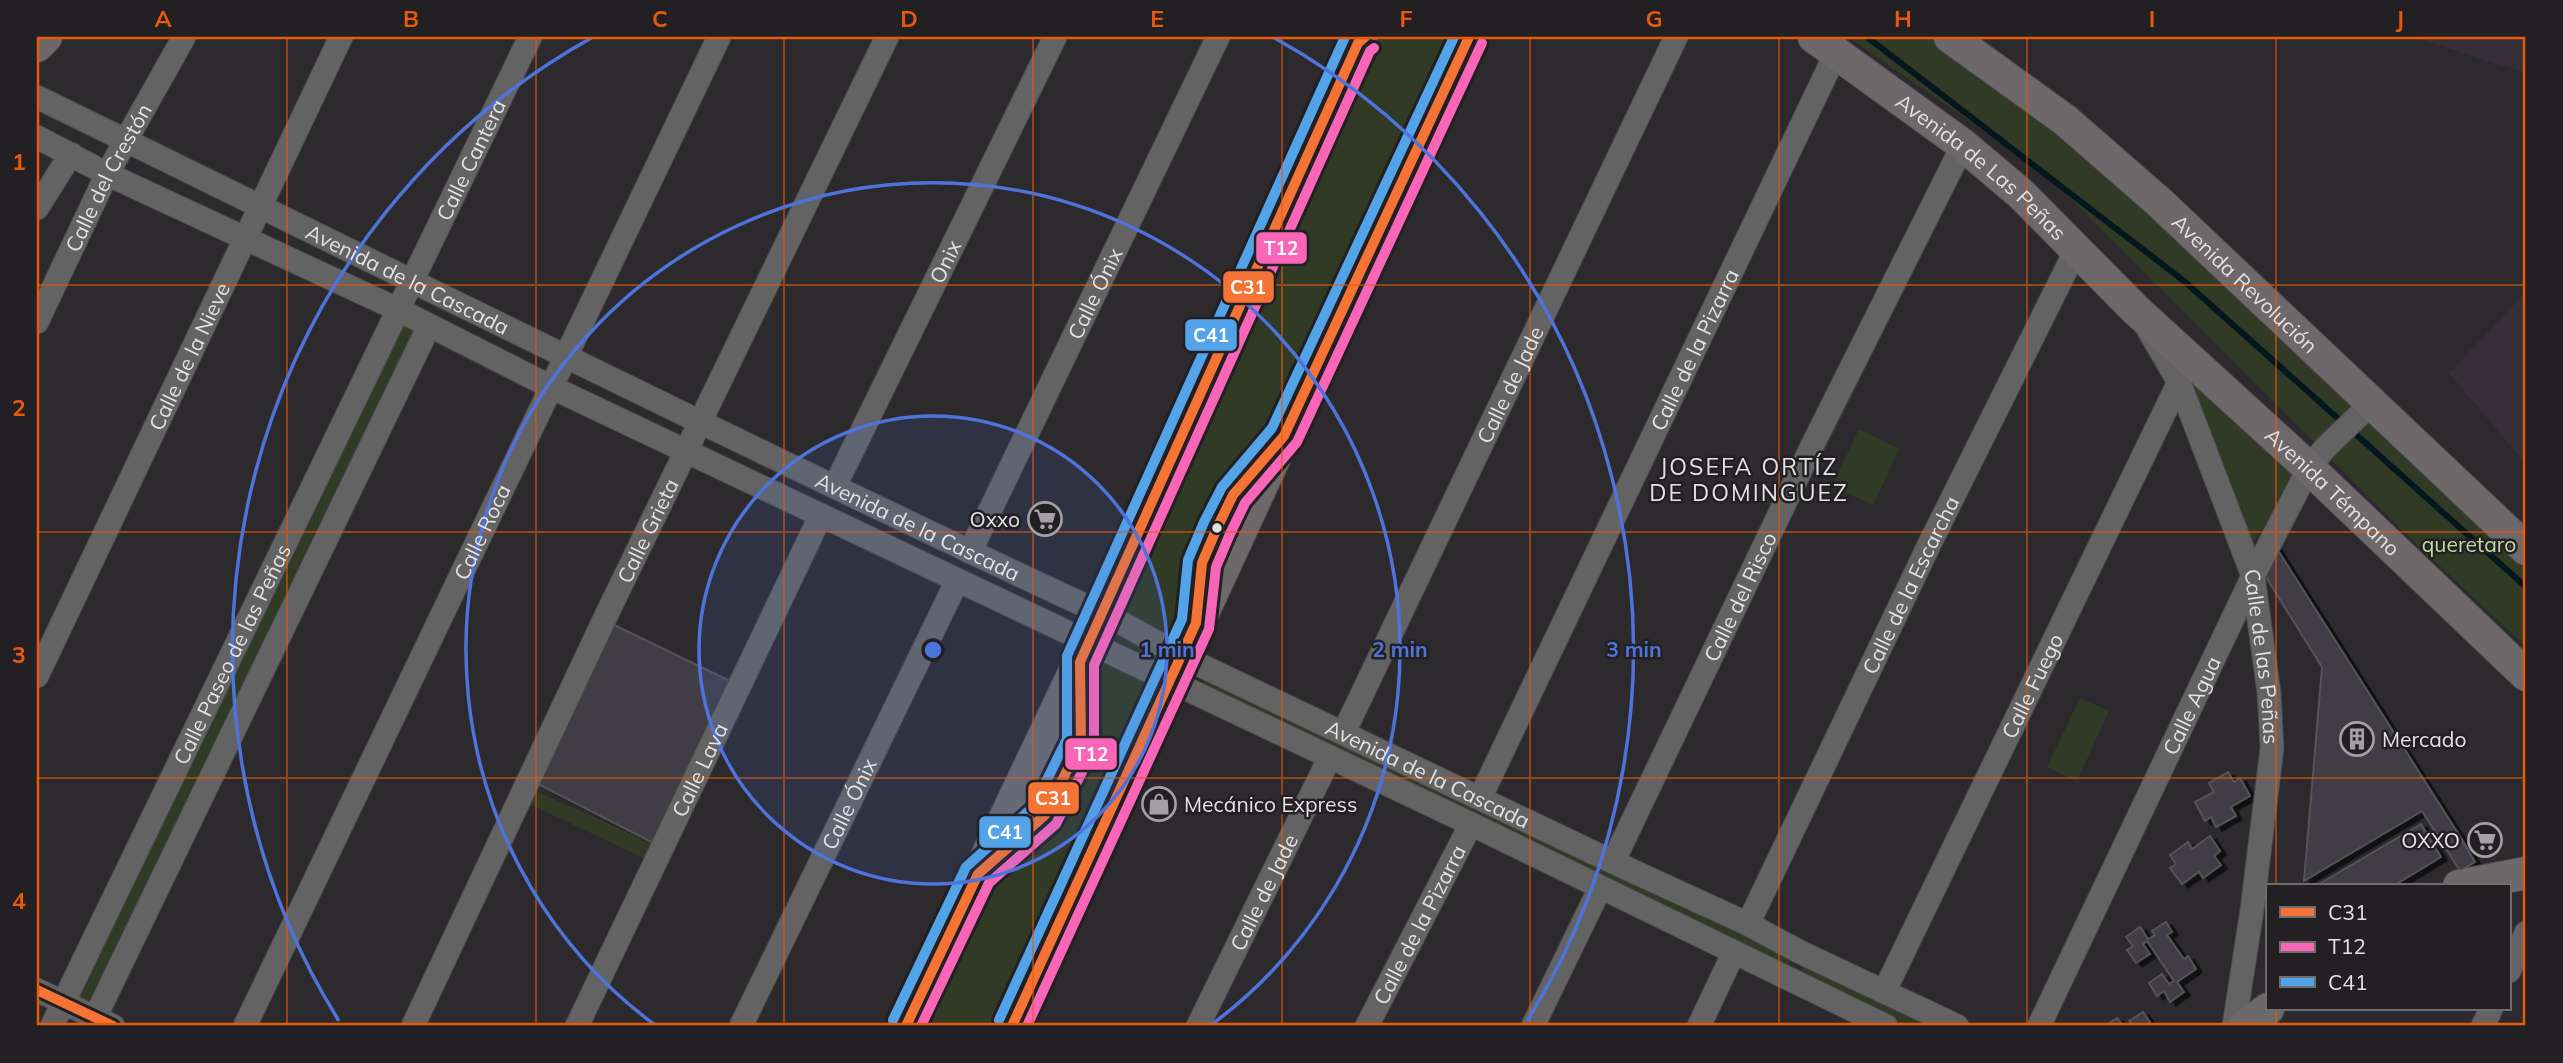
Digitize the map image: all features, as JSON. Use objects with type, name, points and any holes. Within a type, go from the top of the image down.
[{"type":"main road","points":[[37,46],[46,37]]},
{"type":"main road","points":[[906,1026],[1094,646],[1119,622],[1361,37]]},
{"type":"main road","points":[[1012,1026],[1469,37]]},
{"type":"main road","name":"Avenida Revolución","points":[[1950,37],[2076,129],[2159,202],[2364,411],[2526,549]]},
{"type":"main road","name":"Avenida de Las Peñas","points":[[1825,45],[1963,145],[2021,194],[2136,310]]},
{"type":"main road","name":"Avenida Témpano","points":[[2136,310],[2317,458],[2526,675]]},
{"type":"main road","points":[[2469,884],[2526,873]]},
{"type":"main road","points":[[2245,1026],[2267,1010]]},
{"type":"street","name":"Calle del Crestón","points":[[37,322],[107,174],[184,37]]},
{"type":"street","name":"Calle de la Nieve","points":[[37,676],[341,37]]},
{"type":"street","name":"Calle Cantera","points":[[412,282],[530,37]]},
{"type":"street","name":"Calle Roca","points":[[245,1026],[719,37]]},
{"type":"street","name":"Calle Grieta","points":[[413,1026],[604,620],[887,37]]},
{"type":"street","name":"Onix","points":[[835,486],[1055,37]]},
{"type":"street","name":"Calle Ónix","points":[[970,552],[1218,37]]},
{"type":"street","name":"Calle de Jade","points":[[1344,732],[1676,37]]},
{"type":"street","name":"Calle de la Pizarra","points":[[1480,798],[1825,45]]},
{"type":"street","name":"Avenida de la Cascada","points":[[37,97],[412,282],[1119,622],[1175,669],[1330,757],[1789,978],[1875,1024]]},
{"type":"street","name":"Avenida de la Cascada","points":[[37,137],[107,174],[397,309],[551,387],[1124,660],[1175,669],[1344,732],[1957,1026]]},
{"type":"street","name":"Calle del Risco","points":[[1613,862],[1812,446],[1963,145]]},
{"type":"street","points":[[37,208],[71,154]]},
{"type":"street","name":"Calle de la Escarcha","points":[[1748,924],[1930,543],[2077,248]]},
{"type":"street","name":"Calle Paseo de las Peñas","points":[[52,1026],[412,282]]},
{"type":"street","name":"Calle de las Peñas","points":[[2136,310],[2179,382],[2253,576],[2269,693],[2272,748],[2252,910],[2234,1026]]},
{"type":"street","name":"Calle Paseo de las Peñas","points":[[100,1023],[429,326]]},
{"type":"street","name":"Calle Fuego","points":[[1884,992],[2179,382]]},
{"type":"street","name":"Calle Agua","points":[[2039,1026],[2253,576],[2317,458],[2364,411]]},
{"type":"street","name":"Calle Lava","points":[[577,1026],[821,516]]},
{"type":"street","name":"Calle Ónix","points":[[741,1026],[957,581]]},
{"type":"street","name":"Calle de Jade","points":[[1198,1026],[1330,757]]},
{"type":"street","name":"Calle de la Pizarra","points":[[1367,1026],[1471,824]]},
{"type":"street","points":[[1533,1026],[1600,888]]},
{"type":"street","points":[[2510,969],[2526,933]]},
{"type":"street","points":[[1699,1026],[1734,952]]},
{"type":"street","points":[[1789,978],[1800,952]]},
{"type":"street","points":[[37,990],[100,1023]]},
{"type":"street","points":[[2483,1026],[2491,1010]]},
{"type":"shaded area","points":[[2412,37],[2526,37],[2526,73]]},
{"type":"shaded area","points":[[2526,292],[2526,464],[2449,373]]},
{"type":"green space","points":[[1380,37],[1454,37],[1149,708],[993,1026],[923,1026],[1213,410]]},
{"type":"green space","name":"queretaro","points":[[1848,37],[1956,37],[2526,549],[2526,647],[2404,532],[2047,175]]},
{"type":"green space","points":[[400,313],[422,324],[98,1004],[75,995]]},
{"type":"green space","points":[[2168,344],[2303,465],[2251,546]]},
{"type":"green space","points":[[1859,429],[1899,449],[1873,505],[1832,486]]},
{"type":"green space","points":[[1207,674],[1793,955],[1788,968],[1201,689]]},
{"type":"green space","points":[[2080,698],[2109,711],[2077,781],[2047,767]]},
{"type":"green space","points":[[529,788],[659,846],[652,862],[523,801]]},
{"type":"green space","points":[[1805,964],[1933,1026],[1905,1026],[1800,975]]},
{"type":"building","name":"Mercado","points":[[2272,541],[2475,862],[2460,871],[2422,811],[2304,881],[2322,667],[2259,566]]},
{"type":"building","points":[[612,624],[732,682],[659,846],[536,783]]},
{"type":"building","points":[[2228,772],[2234,782],[2240,778],[2250,796],[2231,807],[2236,816],[2216,827],[2211,817],[2205,821],[2195,802],[2214,792],[2209,783]]},
{"type":"building","points":[[2421,824],[2441,857],[2396,884],[2319,884]]},
{"type":"building","points":[[2210,836],[2220,851],[2214,856],[2221,865],[2203,878],[2199,872],[2182,884],[2170,868],[2176,864],[2170,855],[2188,842],[2192,849]]},
{"type":"building","points":[[2166,922],[2172,932],[2167,935],[2184,959],[2188,956],[2196,969],[2177,982],[2184,992],[2170,1002],[2164,991],[2157,996],[2149,983],[2162,974],[2169,984],[2174,981],[2147,941],[2143,944],[2150,954],[2136,963],[2127,950],[2133,946],[2126,937],[2140,927],[2148,939],[2155,935],[2152,931]]},
{"type":"building","points":[[2143,1012],[2150,1022],[2145,1026],[2130,1026],[2132,1025],[2129,1021]]},
{"type":"building","points":[[2117,1018],[2123,1026],[2105,1026]]},
{"type":"waterway","points":[[1867,37],[2184,281],[2343,423]]},
{"type":"waterway","points":[[2351,430],[2526,587]]},
{"type":"transit line","name":"C41","points":[[893,1020],[966,867],[1034,806],[1067,739],[1067,656],[1345,37]]},
{"type":"transit line","name":"C31","points":[[906,1026],[978,874],[1045,815],[1081,742],[1080,662],[1358,43],[1365,37]]},
{"type":"transit line","name":"C41","points":[[999,1020],[1182,619],[1188,560],[1204,522],[1222,487],[1272,428],[1454,37]]},
{"type":"transit line","name":"C31","points":[[1012,1026],[1196,623],[1202,563],[1217,528],[1233,495],[1284,436],[1469,37]]},
{"type":"transit line","name":"T12","points":[[1027,1026],[1209,629],[1216,567],[1230,534],[1245,503],[1297,442],[1482,43]]},
{"type":"transit line","name":"T12","points":[[921,1026],[989,883],[1056,824],[1094,748],[1094,665],[1370,51],[1374,48]]},
{"type":"transit line","name":"C31","points":[[37,990],[113,1026]]},
{"type":"place","name":"Oxxo","points":[[1045,519]]},
{"type":"place","name":"Mercado","points":[[2357,739]]},
{"type":"place","name":"Mecánico Express","points":[[1159,804]]},
{"type":"place","name":"OXXO","points":[[2485,840]]},
{"type":"district","name":"JOSEFA ORTÍZ DE DOMINGUEZ","points":[[1749,479]]}]
